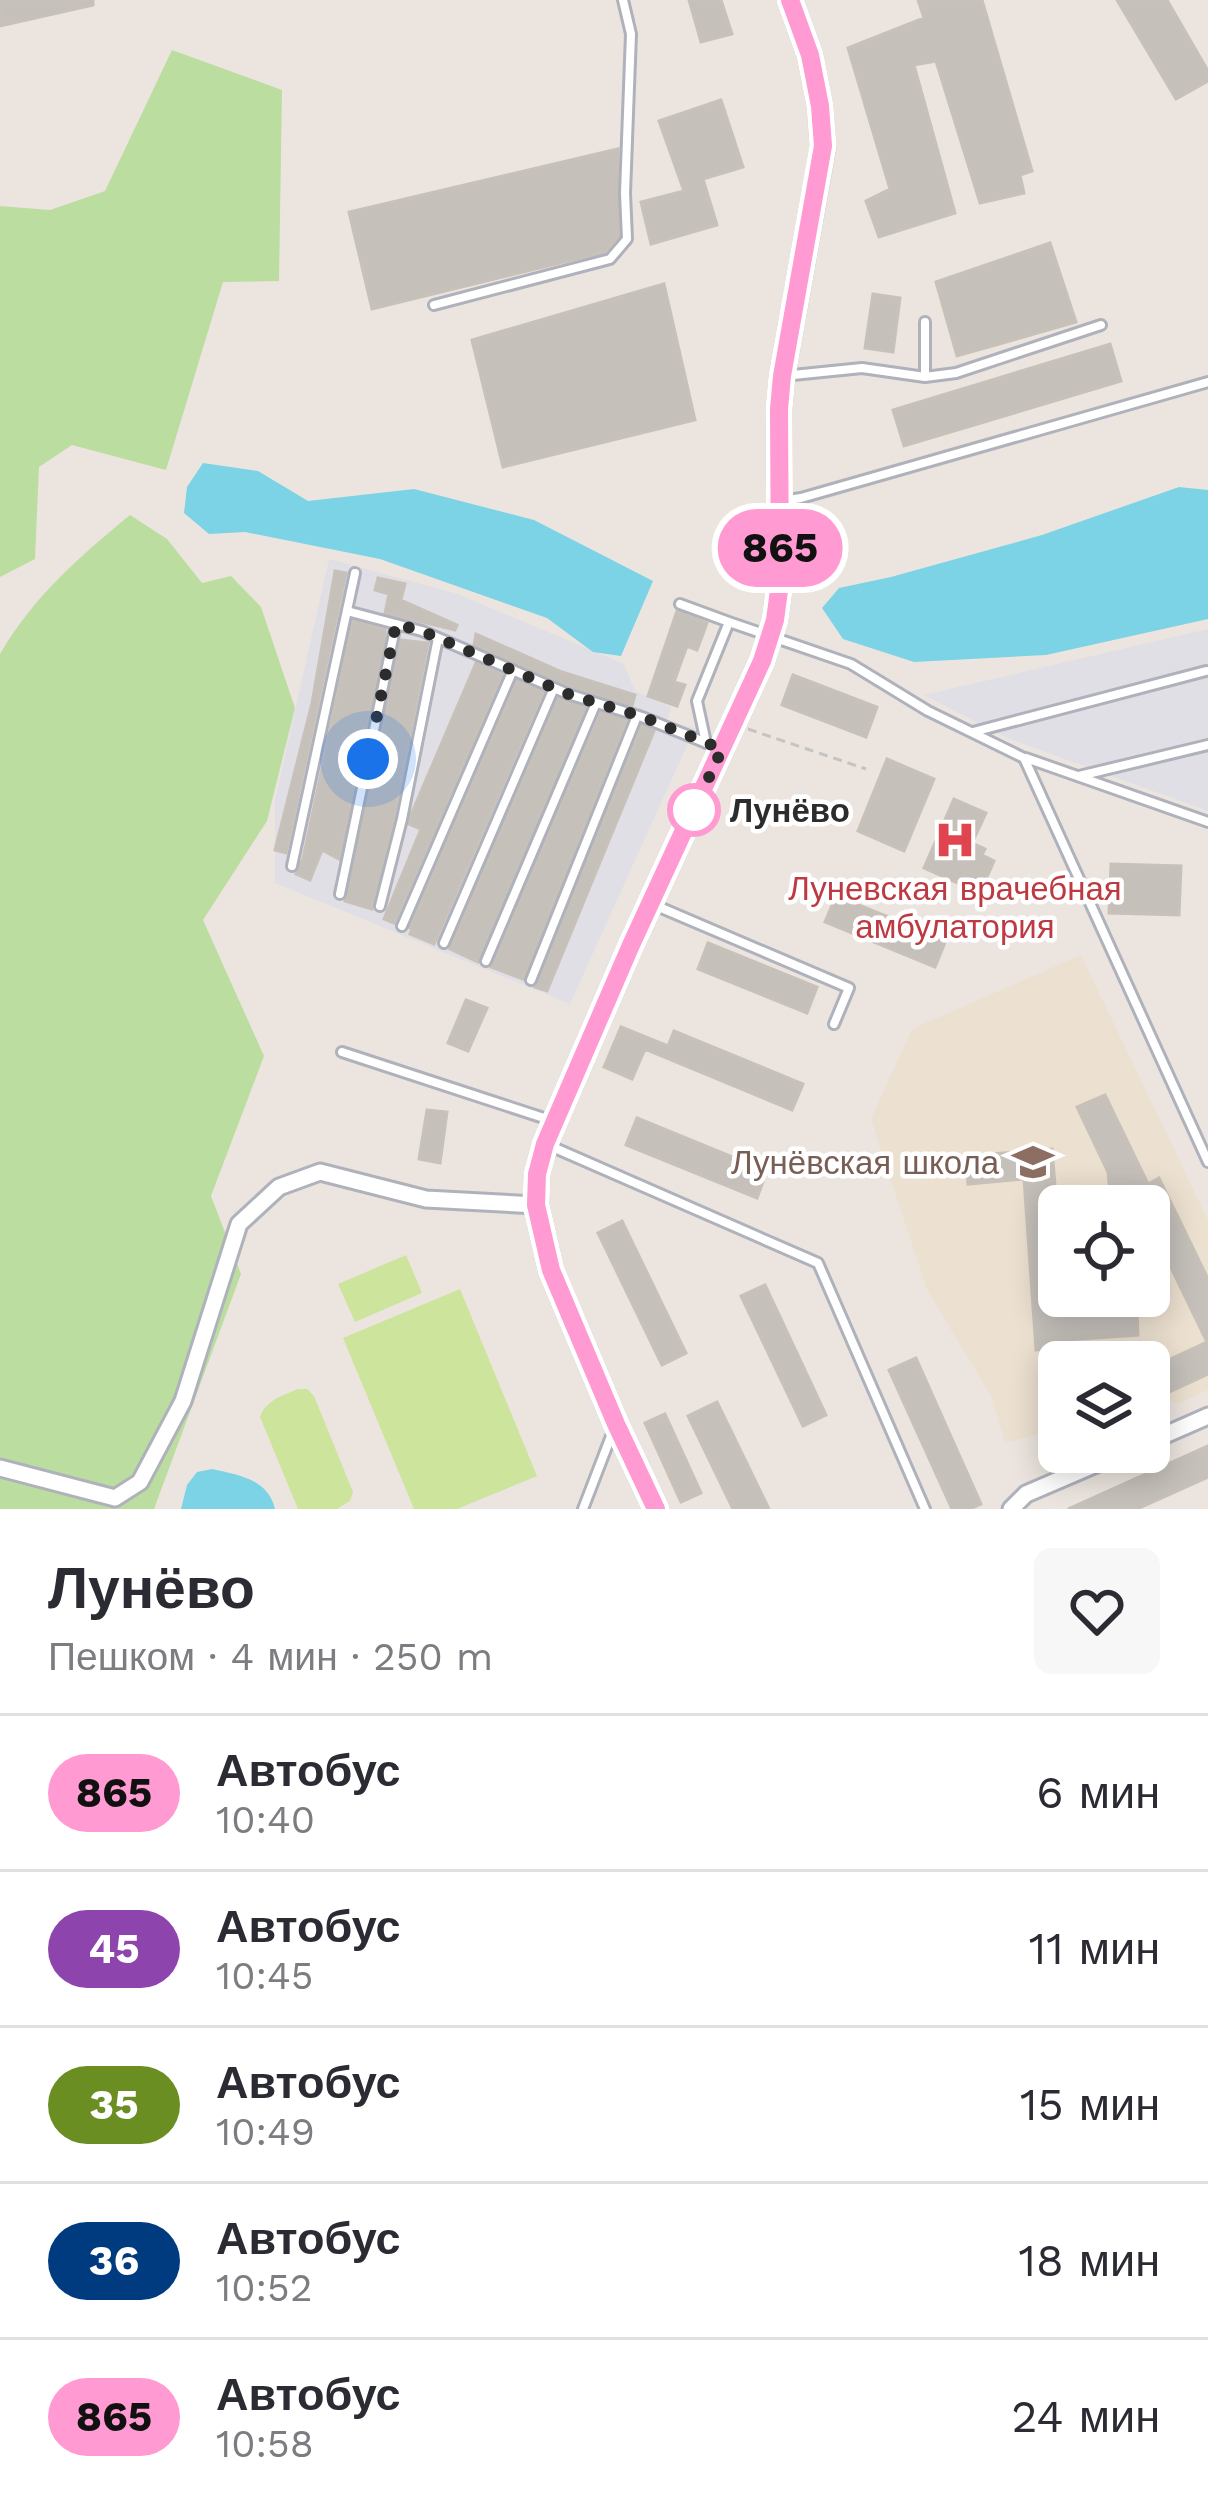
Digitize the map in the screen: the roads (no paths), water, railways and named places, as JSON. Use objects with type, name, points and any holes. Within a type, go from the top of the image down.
[{"type":"street","points":[[656,1509],[551,1270],[536,1205],[537,1174],[554,1122],[714,746],[733,724],[775,620],[780,583],[782,376],[823,146],[810,55],[790,0]]},
{"type":"street","points":[[0,1468],[115,1498],[140,1482],[183,1401],[239,1224],[279,1187],[320,1172],[426,1199],[536,1205]]},
{"type":"street","points":[[1170,1433],[1208,1416]]},
{"type":"street","points":[[1011,1509],[1026,1494],[1075,1473]]},
{"type":"lane","points":[[434,304],[610,260],[627,239],[632,34],[623,0]]},
{"type":"lane","points":[[925,322],[925,377]]},
{"type":"lane","points":[[782,376],[862,368],[925,377],[956,373],[1101,325]]},
{"type":"lane","points":[[780,501],[1208,382]]},
{"type":"lane","points":[[292,866],[355,573]]},
{"type":"lane","points":[[680,604],[851,664],[928,711],[1024,758],[1208,822]]},
{"type":"lane","points":[[347,610],[438,638],[554,688],[714,746]]},
{"type":"lane","points":[[714,746],[697,701],[728,622]]},
{"type":"lane","points":[[340,894],[396,624]]},
{"type":"lane","points":[[380,906],[438,638]]},
{"type":"lane","points":[[402,926],[513,670]]},
{"type":"lane","points":[[971,732],[1206,671]]},
{"type":"lane","points":[[444,943],[554,688]]},
{"type":"lane","points":[[485,961],[596,703]]},
{"type":"lane","points":[[531,980],[637,716]]},
{"type":"lane","points":[[1078,776],[1208,746]]},
{"type":"lane","points":[[1024,758],[1208,1162]]},
{"type":"lane","points":[[650,903],[849,988],[834,1024]]},
{"type":"lane","points":[[342,1052],[554,1122]]},
{"type":"lane","points":[[545,1144],[818,1263],[925,1509]]},
{"type":"lane","points":[[583,1509],[616,1424]]},
{"type":"water","points":[[203,463],[258,471],[308,501],[414,489],[534,520],[653,581],[621,656],[593,652],[547,618],[380,559],[245,532],[209,534],[184,513],[187,487]]},
{"type":"water","points":[[1179,487],[1208,490],[1208,619],[1046,655],[914,662],[843,639],[822,608],[839,588],[1042,535]]},
{"type":"water","points":[[212,1469],[259,1485],[275,1509],[181,1509],[187,1485],[197,1472]]},
{"type":"place","name":"Лунёво","points":[[694,810]]},
{"type":"place","name":"Луневская врачебная амбулатория","points":[[955,840]]},
{"type":"place","name":"Лунёвская школа","points":[[1033,1162]]}]
